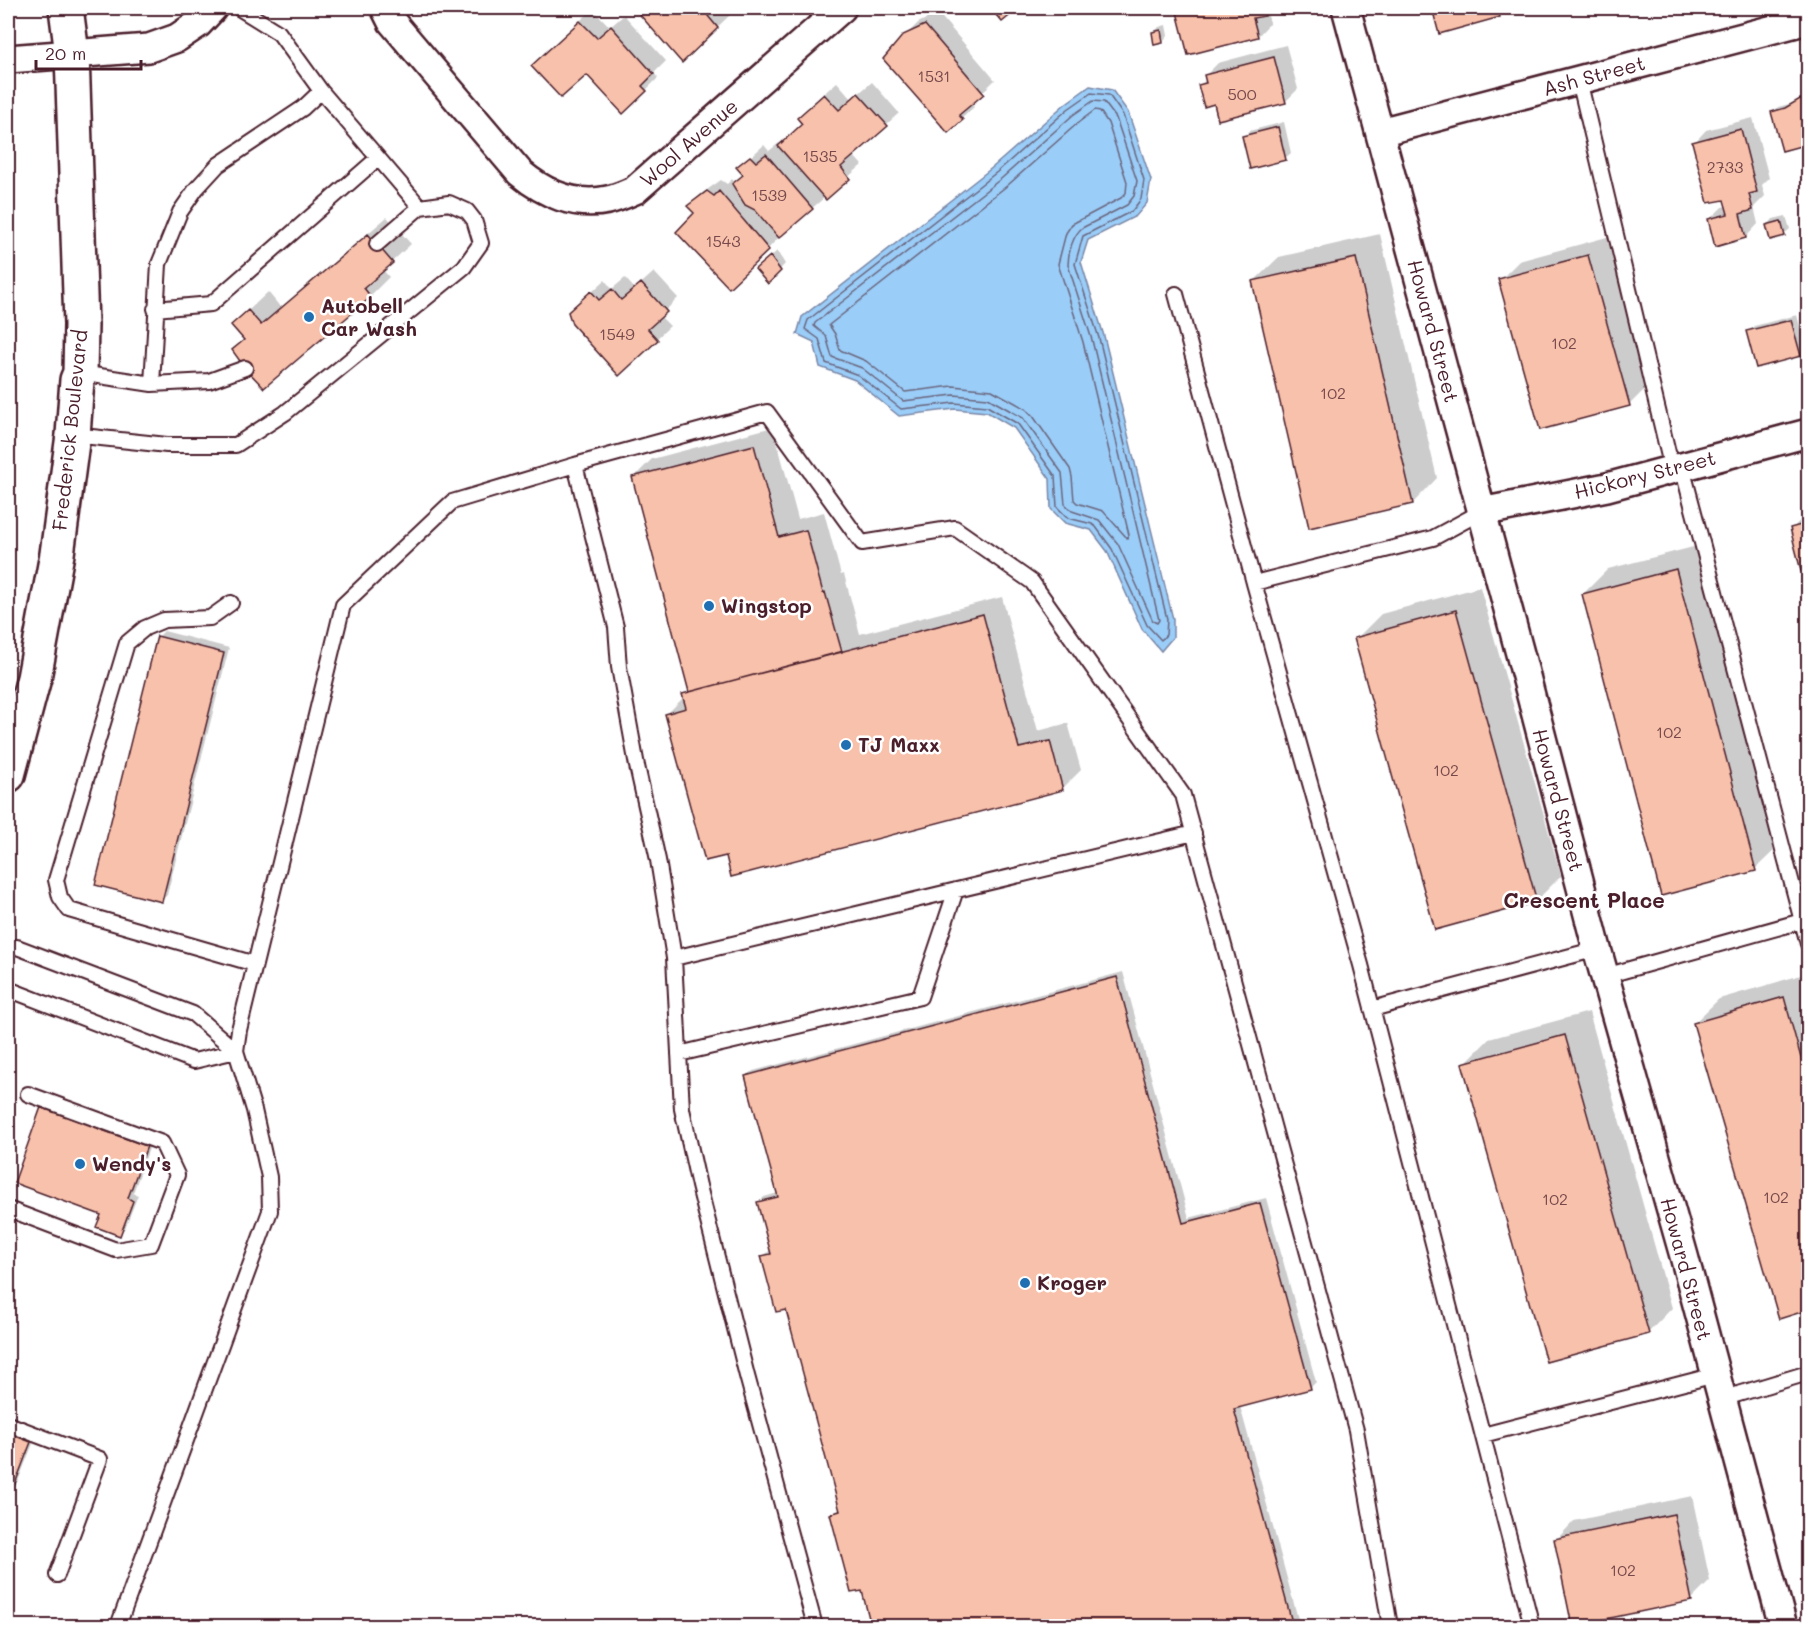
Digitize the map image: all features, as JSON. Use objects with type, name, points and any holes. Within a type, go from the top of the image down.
[{"type":"main road","name":"Frederick Boulevard","points":[[8,775],[34,678],[57,554],[74,435],[77,380],[80,373],[81,325],[72,54],[66,8]]},
{"type":"street","points":[[8,59],[149,48],[177,38],[198,24],[213,8]]},
{"type":"street","name":"Wool Avenue","points":[[385,8],[392,22],[519,173],[557,197],[585,202],[608,200],[635,190],[842,8]]},
{"type":"street","name":"Howard Street","points":[[1346,8],[1597,949],[1783,1626]]},
{"type":"street","name":"Ash Street","points":[[1380,132],[1809,20]]},
{"type":"street","name":"Hickory Street","points":[[1481,512],[1607,487],[1809,433]]},
{"type":"lane","points":[[239,8],[279,33],[321,91],[420,207]]},
{"type":"lane","points":[[1579,80],[1677,468],[1809,944]]},
{"type":"lane","points":[[152,384],[159,264],[180,212],[196,189],[218,165],[303,108],[321,91]]},
{"type":"lane","points":[[155,309],[211,304],[378,158]]},
{"type":"lane","points":[[74,435],[167,445],[236,445],[285,413],[464,267],[481,243],[474,220],[467,211],[449,203],[420,207],[377,244]]},
{"type":"lane","points":[[1176,294],[1372,1010],[1532,1626]]},
{"type":"lane","points":[[80,373],[152,384],[209,381],[245,368]]},
{"type":"lane","points":[[118,1626],[270,1211],[269,1177],[254,1110],[236,1051],[239,1030],[343,605],[452,502],[767,412],[862,543],[955,528],[1032,582],[1183,795],[1356,1430],[1390,1626]]},
{"type":"lane","points":[[575,465],[616,627],[619,667],[658,860],[674,958],[682,1109],[699,1186],[772,1472],[815,1626]]},
{"type":"lane","points":[[1254,583],[1433,538],[1481,512]]},
{"type":"lane","points":[[231,603],[210,618],[164,620],[145,628],[127,643],[56,880],[60,897],[69,910],[255,964]]},
{"type":"lane","points":[[674,958],[1194,833]]},
{"type":"lane","points":[[679,1054],[920,997],[956,890]]},
{"type":"lane","points":[[1605,976],[1802,921]]},
{"type":"lane","points":[[8,948],[17,947],[193,1014],[236,1051]]},
{"type":"lane","points":[[1372,1010],[1597,949]]},
{"type":"lane","points":[[8,989],[194,1061],[236,1051]]},
{"type":"lane","points":[[8,1209],[116,1250],[151,1244],[177,1175],[162,1143],[28,1094]]},
{"type":"lane","points":[[1483,1435],[1719,1387],[1809,1373]]},
{"type":"lane","points":[[8,1424],[100,1458],[57,1575]]},
{"type":"water","points":[[1090,86],[1112,90],[1128,112],[1151,180],[1147,203],[1136,216],[1088,240],[1081,262],[1104,336],[1173,619],[1173,637],[1161,651],[1142,629],[1107,551],[1091,530],[1065,523],[1051,509],[1050,479],[1014,428],[987,412],[955,409],[899,416],[855,380],[820,367],[814,342],[797,334],[802,317],[993,167],[1065,104]]},
{"type":"building","points":[[634,8],[712,8],[714,10],[708,16],[718,28],[682,63]]},
{"type":"building","points":[[990,8],[1019,8],[1002,22]]},
{"type":"building","points":[[1176,8],[1263,8],[1265,16],[1253,18],[1258,37],[1188,55]]},
{"type":"building","points":[[1432,8],[1497,8],[1500,17],[1439,34]]},
{"type":"building","points":[[580,21],[597,38],[611,26],[654,74],[642,86],[647,91],[623,114],[587,75],[561,98],[531,66]]},
{"type":"building","points":[[925,25],[984,94],[959,115],[963,120],[948,133],[883,59],[903,35]]},
{"type":"building","points":[[1161,30],[1163,43],[1154,45],[1152,32]]},
{"type":"building","points":[[1274,57],[1286,103],[1218,120],[1214,104],[1204,107],[1198,85],[1206,83],[1204,75]]},
{"type":"building","points":[[858,93],[888,126],[841,167],[850,179],[826,200],[778,146],[802,124],[797,118],[824,94],[839,110]]},
{"type":"building","points":[[1800,99],[1808,101],[1808,144],[1782,151],[1771,112],[1785,108]]},
{"type":"building","points":[[1278,127],[1286,160],[1250,169],[1242,136]]},
{"type":"building","points":[[1741,129],[1757,192],[1749,194],[1753,210],[1740,214],[1746,238],[1715,247],[1708,219],[1728,214],[1724,200],[1708,203],[1692,142]]},
{"type":"building","points":[[766,154],[813,209],[779,238],[755,210],[745,205],[732,184],[743,175],[736,167],[750,156],[756,162]]},
{"type":"building","points":[[707,191],[714,196],[719,191],[769,250],[729,288],[676,232],[694,213],[687,206]]},
{"type":"building","points":[[1781,221],[1785,236],[1770,240],[1766,225]]},
{"type":"building","name":"Autobell Car Wash","points":[[368,234],[393,263],[364,288],[371,297],[264,388],[232,350],[244,340],[231,325],[248,310],[261,325]]},
{"type":"building","points":[[1588,255],[1630,406],[1540,430],[1498,279]]},
{"type":"building","points":[[770,256],[781,271],[768,284],[755,269]]},
{"type":"building","points":[[1356,258],[1413,504],[1309,528],[1252,281]]},
{"type":"building","points":[[641,283],[667,312],[648,329],[658,340],[619,376],[572,324],[568,312],[591,291],[599,300],[612,289],[621,300]]},
{"type":"building","points":[[1791,320],[1801,356],[1756,368],[1746,331]]},
{"type":"building","points":[[754,445],[779,537],[806,530],[842,652],[689,692],[632,477]]},
{"type":"building","points":[[1808,523],[1808,569],[1801,571],[1790,528]]},
{"type":"building","points":[[1676,569],[1756,871],[1661,896],[1582,594]]},
{"type":"building","points":[[1456,610],[1537,902],[1435,930],[1354,638]]},
{"type":"building","name":"TJ Maxx","points":[[983,614],[1019,748],[1050,741],[1063,790],[731,877],[726,856],[705,861],[665,714],[686,708],[682,694]]},
{"type":"building","points":[[157,636],[224,653],[162,902],[95,885]]},
{"type":"building","name":"Kroger","points":[[1117,977],[1183,1223],[1260,1203],[1311,1389],[1234,1409],[1293,1626],[871,1626],[862,1591],[851,1593],[830,1514],[840,1511],[786,1310],[776,1312],[761,1256],[771,1254],[757,1202],[778,1197],[745,1076]]},
{"type":"building","points":[[1784,997],[1808,1083],[1808,1310],[1779,1319],[1693,1023]]},
{"type":"building","points":[[1565,1035],[1649,1334],[1546,1362],[1462,1063]]},
{"type":"building","name":"Wendy's","points":[[41,1107],[78,1121],[80,1114],[101,1122],[99,1129],[147,1146],[128,1198],[133,1201],[120,1236],[96,1227],[101,1215],[14,1183]]},
{"type":"building","points":[[8,1433],[31,1442],[13,1489],[8,1487]]},
{"type":"building","points":[[1674,1514],[1692,1601],[1572,1626],[1554,1539]]},
{"type":"place","name":"Autobell Car Wash","points":[[309,317]]},
{"type":"place","name":"Wingstop","points":[[709,606]]},
{"type":"place","name":"TJ Maxx","points":[[846,745]]},
{"type":"place","name":"Wendy's","points":[[80,1164]]},
{"type":"place","name":"Kroger","points":[[1025,1283]]},
{"type":"district","name":"Crescent Place","points":[[1584,901]]}]
